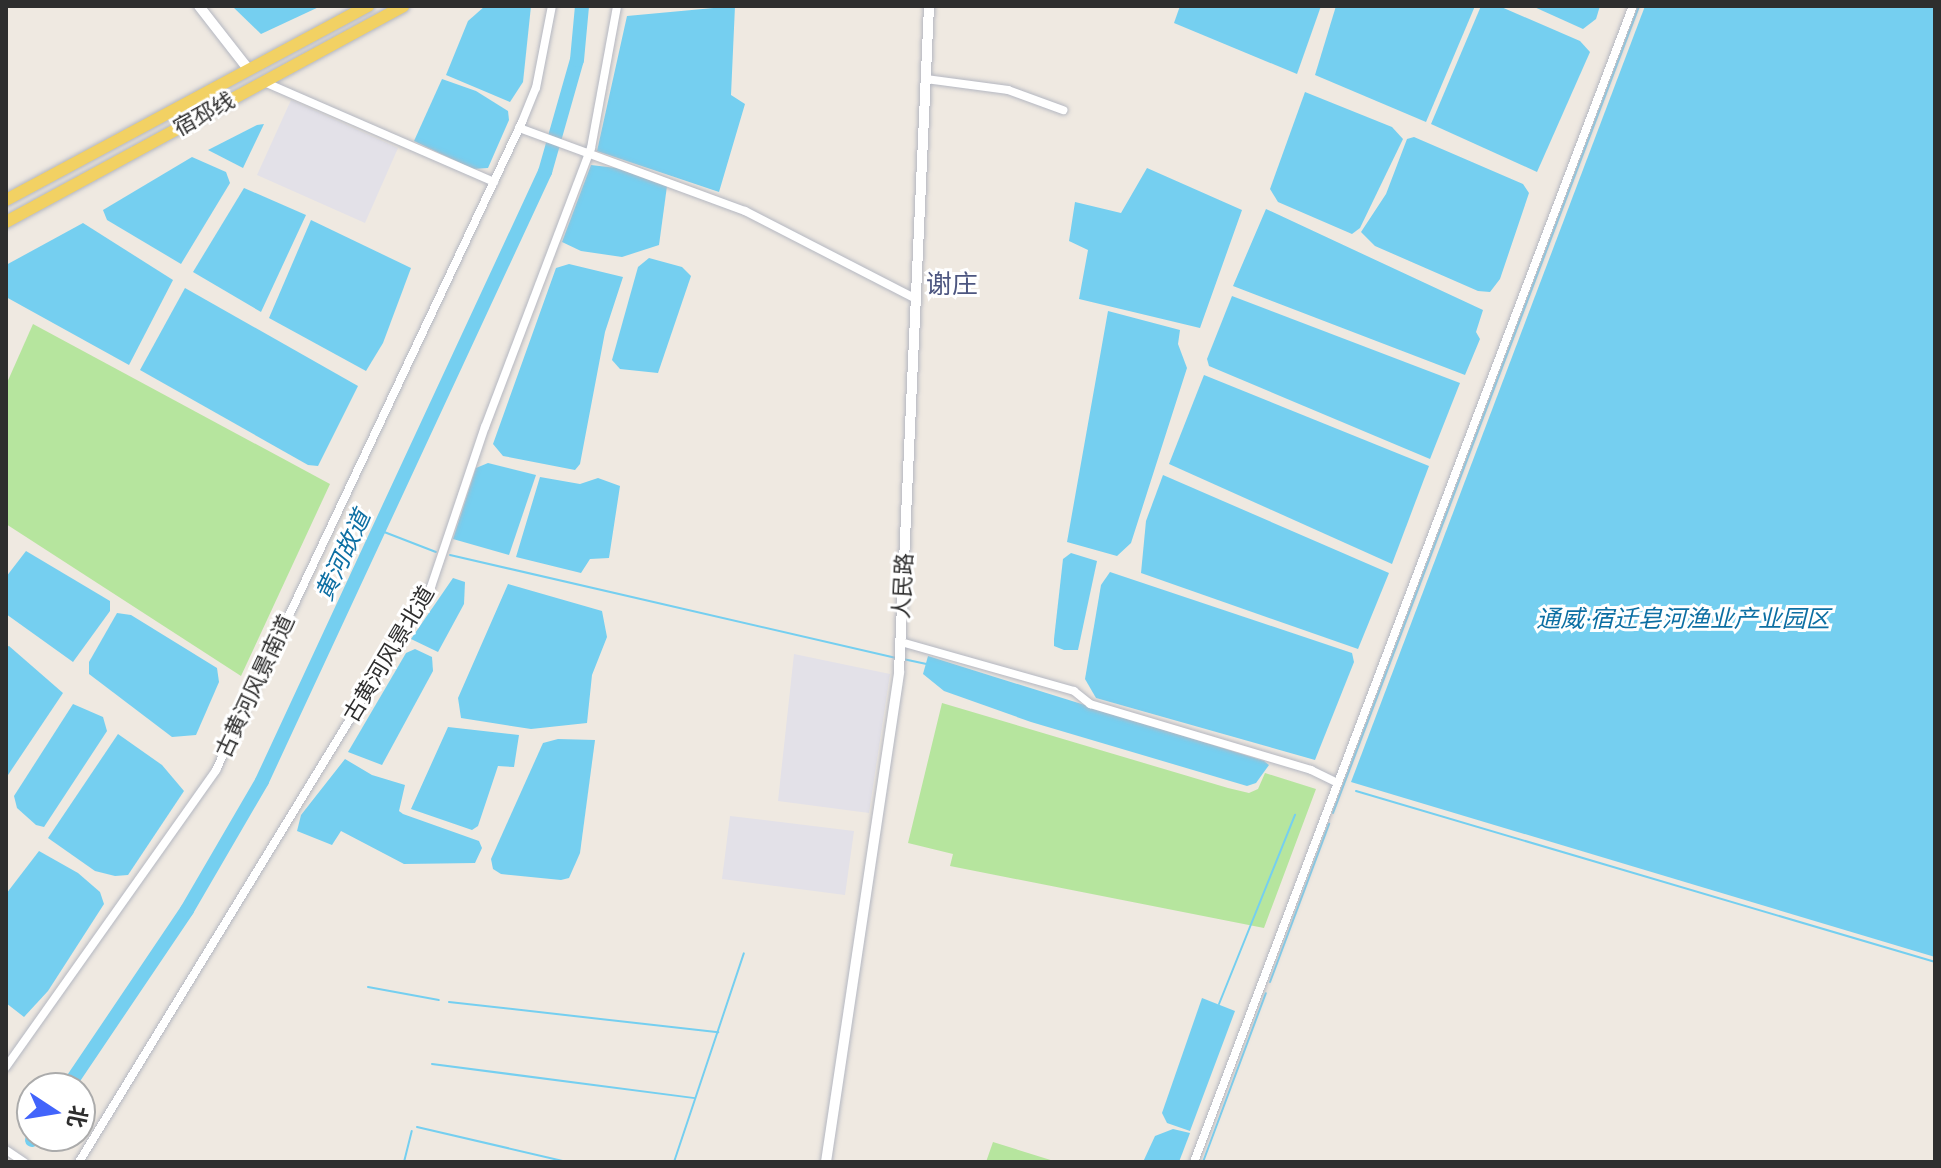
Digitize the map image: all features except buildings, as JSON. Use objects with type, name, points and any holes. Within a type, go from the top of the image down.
[{"type":"main road","name":"宿邳线","points":[[6,200],[368,6]]},
{"type":"main road","name":"宿邳线","points":[[6,222],[403,6]]},
{"type":"street","points":[[199,6],[249,70]]},
{"type":"street","name":"古黄河风景南道","points":[[6,1067],[216,770],[494,182],[522,129],[536,88],[552,6]]},
{"type":"street","name":"古黄河风景北道","points":[[79,1162],[431,587],[485,427],[586,152],[617,6]]},
{"type":"street","name":"人民路","points":[[826,1162],[900,658],[929,6]]},
{"type":"street","points":[[1194,1162],[1633,6]]},
{"type":"street","points":[[926,79],[1008,90],[1063,110]]},
{"type":"street","points":[[263,82],[494,182]]},
{"type":"street","points":[[522,129],[745,211],[916,299]]},
{"type":"street","points":[[901,642],[1074,691],[1090,704],[1311,770],[1336,782]]},
{"type":"street","points":[[6,1150],[24,1162]]},
{"type":"shaded area","points":[[291,100],[398,148],[365,223],[257,175]]},
{"type":"shaded area","points":[[794,654],[890,674],[869,813],[778,801]]},
{"type":"shaded area","points":[[730,816],[854,831],[845,895],[722,879]]},
{"type":"green space","points":[[33,324],[330,484],[241,676],[6,524],[6,385]]},
{"type":"green space","points":[[942,703],[1249,793],[1258,789],[1265,773],[1316,789],[1264,928],[950,866],[953,854],[908,843]]},
{"type":"green space","points":[[993,1142],[1057,1162],[986,1162]]},
{"type":"water","points":[[232,6],[321,6],[261,34]]},
{"type":"water","points":[[485,6],[531,6],[523,82],[510,102],[446,75],[468,21]]},
{"type":"water","points":[[735,6],[731,95],[745,104],[719,192],[597,151],[627,16]]},
{"type":"water","points":[[1180,6],[1321,6],[1297,74],[1174,23]]},
{"type":"water","points":[[1336,6],[1475,6],[1426,122],[1315,75]]},
{"type":"water","points":[[1481,6],[1499,6],[1580,41],[1590,52],[1537,172],[1431,124]]},
{"type":"water","points":[[1532,6],[1600,6],[1596,19],[1583,29]]},
{"type":"water","name":"通威·宿迁皂河渔业产业园区","points":[[1645,6],[1935,6],[1935,957],[1351,782]]},
{"type":"water","points":[[442,79],[476,91],[508,111],[509,120],[488,168],[473,169],[414,141]]},
{"type":"water","points":[[1305,92],[1392,127],[1403,139],[1360,228],[1352,234],[1278,202],[1270,189]]},
{"type":"water","points":[[264,124],[243,168],[208,150],[257,125]]},
{"type":"water","points":[[1414,137],[1523,184],[1529,193],[1500,279],[1490,292],[1478,291],[1375,246],[1361,232],[1386,194],[1407,139]]},
{"type":"water","points":[[192,157],[226,172],[230,183],[181,264],[107,220],[103,210]]},
{"type":"water","points":[[591,165],[625,169],[667,186],[659,245],[622,257],[581,251],[562,242]]},
{"type":"water","points":[[1147,168],[1242,210],[1200,328],[1079,299],[1088,250],[1069,241],[1075,202],[1121,213]]},
{"type":"water","points":[[244,188],[306,215],[261,312],[193,272]]},
{"type":"water","points":[[1266,209],[1483,310],[1476,332],[1480,339],[1465,375],[1233,286]]},
{"type":"water","points":[[311,220],[411,268],[383,343],[366,371],[269,318]]},
{"type":"water","points":[[83,223],[173,280],[129,365],[6,297],[6,265]]},
{"type":"water","points":[[649,258],[682,267],[691,276],[658,373],[620,369],[612,360],[638,267]]},
{"type":"water","points":[[569,264],[623,277],[605,332],[580,464],[575,470],[503,456],[493,444],[556,268]]},
{"type":"water","points":[[185,288],[358,386],[318,466],[308,465],[140,370]]},
{"type":"water","points":[[1232,296],[1460,383],[1430,459],[1209,366],[1207,359]]},
{"type":"water","points":[[1108,311],[1180,330],[1178,344],[1187,368],[1131,543],[1117,556],[1067,542]]},
{"type":"water","points":[[1204,375],[1429,466],[1392,564],[1169,464]]},
{"type":"water","points":[[488,463],[536,475],[509,555],[453,539],[476,468]]},
{"type":"water","points":[[1163,475],[1389,573],[1358,649],[1141,573],[1146,521]]},
{"type":"water","points":[[540,477],[580,484],[598,478],[620,486],[609,558],[590,559],[581,573],[516,557]]},
{"type":"water","points":[[26,551],[110,601],[110,611],[73,662],[6,614],[6,577]]},
{"type":"water","points":[[1071,553],[1097,561],[1078,650],[1064,650],[1054,646],[1054,639],[1063,559]]},
{"type":"water","points":[[1110,572],[1352,653],[1354,662],[1315,760],[1096,698],[1085,679],[1101,585]]},
{"type":"water","points":[[453,578],[465,582],[464,604],[438,652],[411,639]]},
{"type":"water","points":[[508,584],[602,611],[607,637],[592,675],[587,723],[531,729],[461,718],[458,698]]},
{"type":"water","points":[[117,613],[131,615],[217,668],[219,682],[196,735],[172,737],[89,674],[89,662]]},
{"type":"water","points":[[9,646],[63,693],[6,778],[6,647]]},
{"type":"water","points":[[415,649],[432,657],[433,671],[382,765],[348,752],[406,653]]},
{"type":"water","points":[[928,656],[1269,765],[1256,783],[1247,786],[1031,722],[944,691],[923,674]]},
{"type":"water","points":[[73,704],[103,717],[107,731],[44,827],[36,825],[17,808],[14,796]]},
{"type":"water","points":[[448,727],[519,735],[514,767],[498,766],[478,826],[472,830],[411,809]]},
{"type":"water","points":[[118,734],[162,765],[184,791],[128,875],[115,876],[95,871],[48,838]]},
{"type":"water","points":[[558,739],[595,740],[580,853],[569,878],[561,880],[501,874],[493,869],[491,859],[543,743]]},
{"type":"water","points":[[345,759],[372,775],[405,785],[399,811],[403,814],[479,841],[482,848],[475,863],[404,864],[341,831],[332,845],[297,831],[301,815]]},
{"type":"water","points":[[39,851],[78,873],[100,892],[104,904],[48,991],[24,1017],[6,1003],[6,894]]},
{"type":"water","points":[[1202,998],[1235,1011],[1190,1131],[1167,1123],[1162,1113]]},
{"type":"water","points":[[1173,1129],[1190,1133],[1179,1162],[1143,1162],[1155,1136]]},
{"type":"waterway","name":"黄河故道","points":[[78,1072],[187,910],[262,781],[545,172],[577,60],[582,6]]},
{"type":"waterway","points":[[1333,813],[1639,6]]},
{"type":"waterway","points":[[379,530],[436,552]]},
{"type":"waterway","points":[[450,555],[897,658]]},
{"type":"waterway","points":[[903,659],[926,664]]},
{"type":"waterway","points":[[1356,791],[1935,962]]},
{"type":"waterway","points":[[1219,1004],[1295,815]]},
{"type":"waterway","points":[[1270,982],[1329,824]]},
{"type":"waterway","points":[[674,1162],[744,953]]},
{"type":"waterway","points":[[368,987],[439,1000]]},
{"type":"waterway","points":[[1203,1162],[1266,993]]},
{"type":"waterway","points":[[449,1002],[718,1032]]},
{"type":"waterway","points":[[432,1064],[695,1098]]},
{"type":"waterway","points":[[417,1127],[567,1162]]},
{"type":"waterway","points":[[404,1162],[412,1131]]},
{"type":"district","name":"谢庄","points":[[952,284]]}]
